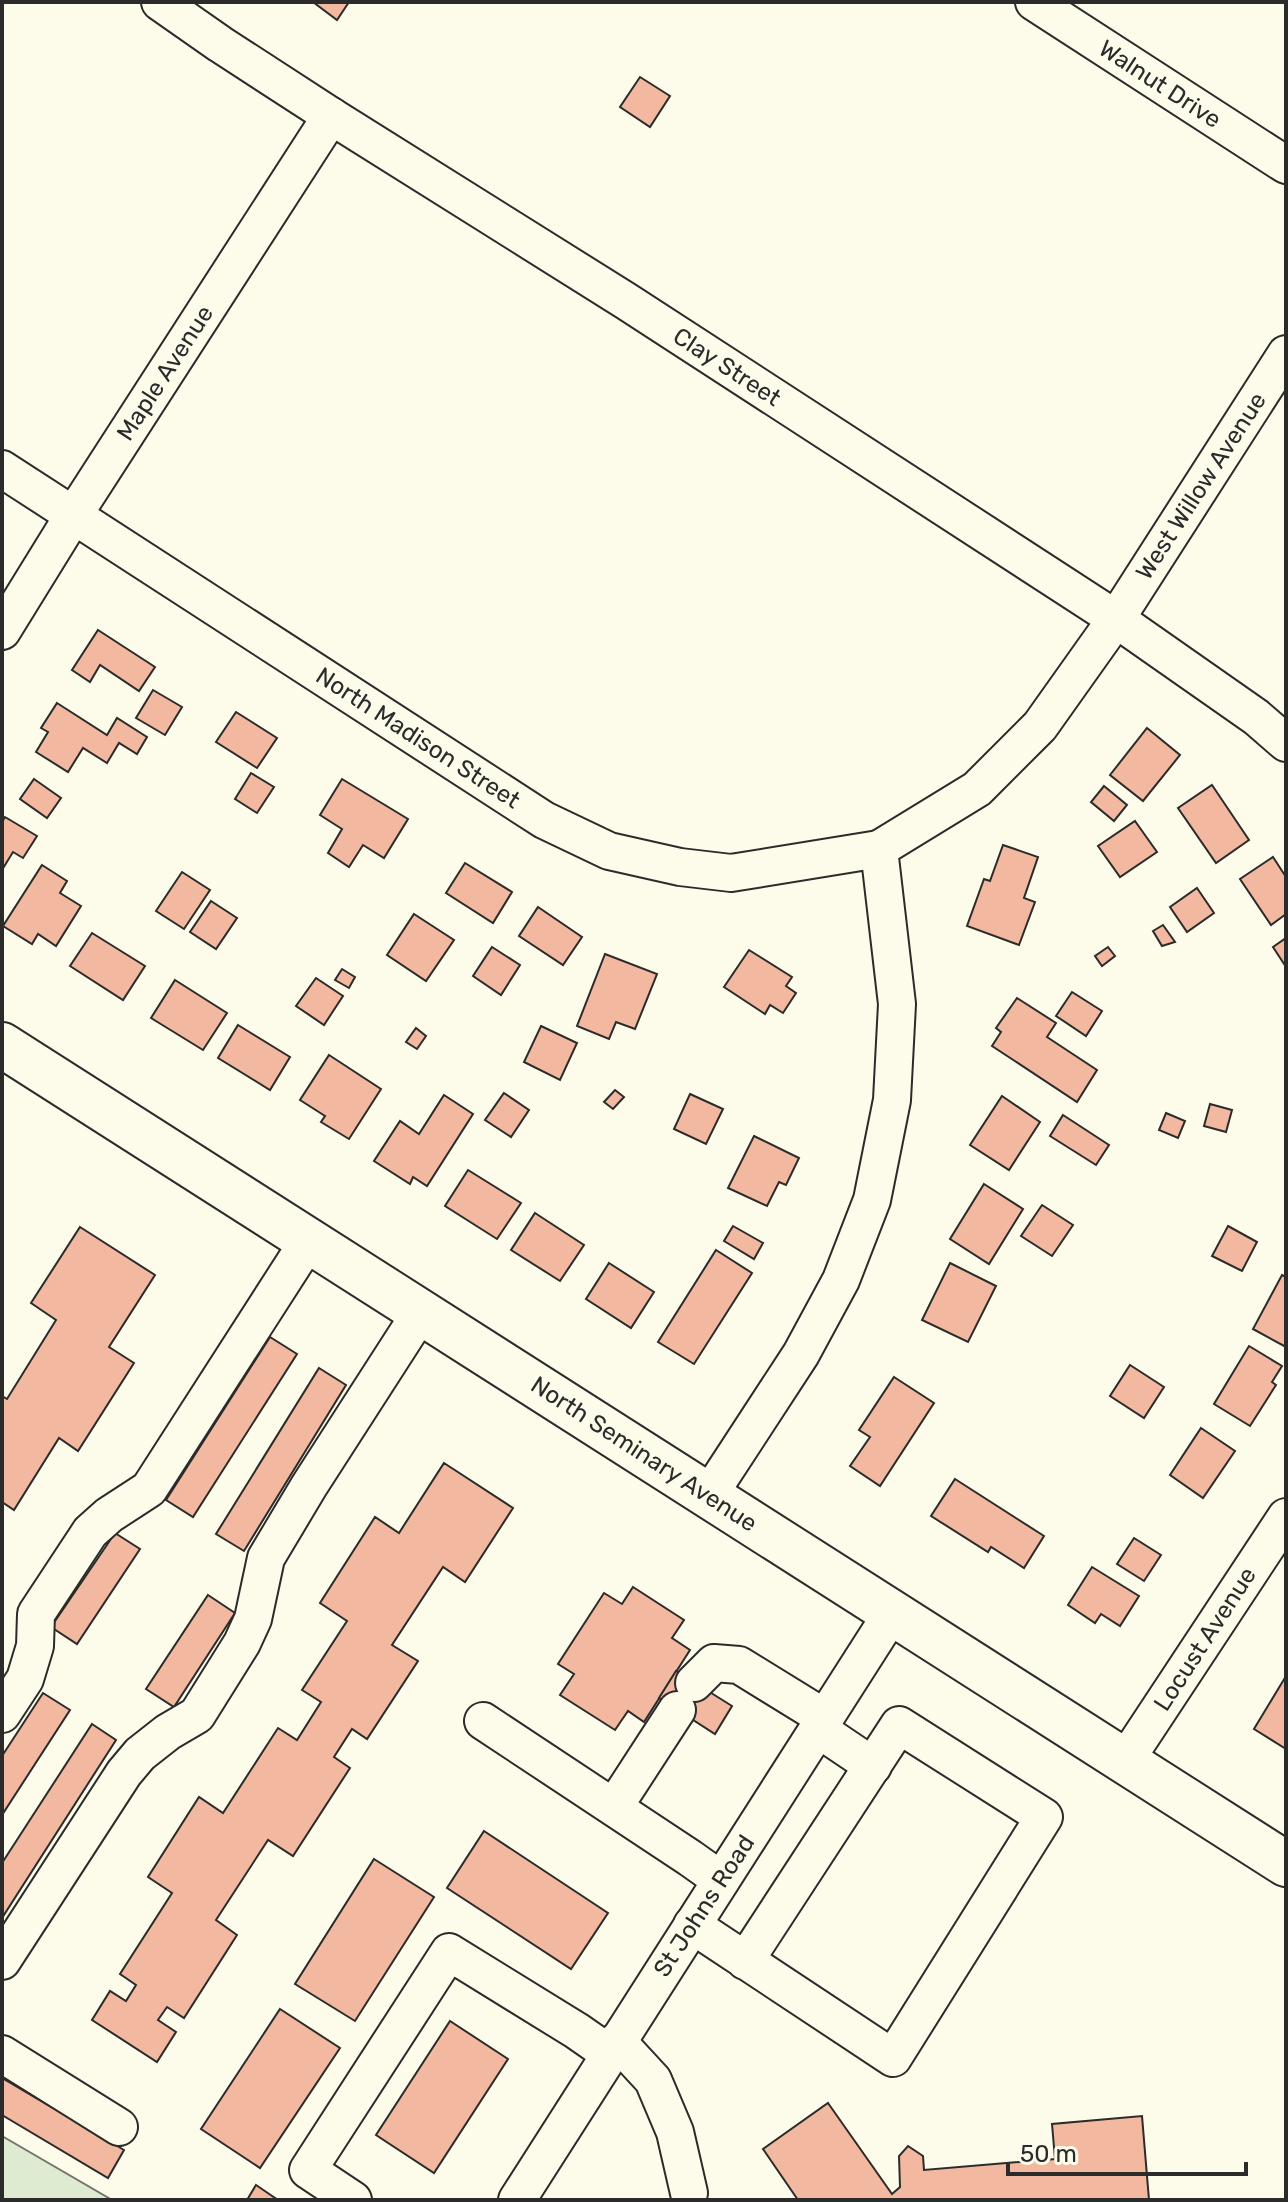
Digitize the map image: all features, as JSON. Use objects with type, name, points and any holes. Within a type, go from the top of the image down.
[{"type":"main road","name":"North Seminary Avenue","points":[[6,1056],[309,1240],[1286,1864]]},
{"type":"street","name":"Clay Street","points":[[160,2],[331,116],[626,301],[1116,619],[1256,717],[1286,743]]},
{"type":"street","name":"Walnut Drive","points":[[1034,2],[1286,165]]},
{"type":"street","name":"Maple Avenue","points":[[2,631],[331,116]]},
{"type":"street","name":"West Willow Avenue","points":[[879,849],[977,789],[1040,726],[1116,619],[1286,354]]},
{"type":"street","name":"North Madison Street","points":[[2,469],[544,820],[609,851],[680,867],[731,873],[879,849]]},
{"type":"street","points":[[709,1495],[801,1354],[841,1280],[872,1200],[892,1100],[897,1004],[879,849]]},
{"type":"street","points":[[2,1714],[25,1679],[35,1646],[36,1614],[90,1532],[109,1515],[149,1489],[309,1240]]},
{"type":"street","points":[[2,1961],[124,1773],[140,1754],[197,1715],[242,1643],[253,1619],[266,1558],[421,1312]]},
{"type":"street","name":"Locust Avenue","points":[[1125,1761],[1286,1517]]},
{"type":"street","name":"St Johns Road","points":[[517,2200],[892,1613]]},
{"type":"street","points":[[614,1807],[686,1696],[714,1663],[739,1665],[822,1724],[873,1766]]},
{"type":"street","points":[[483,1721],[721,1880]]},
{"type":"street","points":[[692,1925],[745,1961],[893,2058],[1044,1817],[899,1725],[745,1961]]},
{"type":"street","points":[[353,2200],[308,2170],[449,1952],[577,2031],[613,2047],[653,2080],[675,2132],[689,2193]]},
{"type":"street","points":[[2,2054],[119,2127]]},
{"type":"green space","points":[[2,2136],[112,2200],[2,2200]]},
{"type":"building","points":[[313,2],[349,2],[337,20]]},
{"type":"building","points":[[640,77],[670,96],[650,127],[620,107]]},
{"type":"building","points":[[98,630],[155,667],[139,691],[100,665],[90,682],[72,670]]},
{"type":"building","points":[[153,690],[182,707],[165,735],[136,718]]},
{"type":"building","points":[[57,703],[107,735],[117,718],[147,737],[137,754],[119,743],[107,763],[83,748],[68,772],[36,752],[48,732],[41,728]]},
{"type":"building","points":[[236,712],[277,738],[257,768],[216,742]]},
{"type":"building","points":[[1147,728],[1180,755],[1143,801],[1110,775]]},
{"type":"building","points":[[251,773],[274,787],[257,813],[235,799]]},
{"type":"building","points":[[34,779],[61,798],[47,818],[20,799]]},
{"type":"building","points":[[342,779],[408,819],[384,858],[363,845],[349,867],[328,853],[342,829],[320,815]]},
{"type":"building","points":[[1212,785],[1249,840],[1216,863],[1178,808]]},
{"type":"building","points":[[1104,786],[1127,805],[1114,821],[1091,802]]},
{"type":"building","points":[[5,817],[37,836],[23,858],[13,852],[2,870],[2,822]]},
{"type":"building","points":[[1135,821],[1157,852],[1120,877],[1098,846]]},
{"type":"building","points":[[1003,845],[1038,857],[1024,898],[1035,902],[1019,945],[967,926],[984,879],[990,881]]},
{"type":"building","points":[[1273,857],[1286,877],[1286,914],[1271,925],[1240,879]]},
{"type":"building","points":[[465,863],[512,892],[493,923],[446,893]]},
{"type":"building","points":[[42,865],[67,881],[60,893],[81,906],[56,946],[38,934],[32,944],[3,926]]},
{"type":"building","points":[[182,872],[210,890],[184,929],[156,911]]},
{"type":"building","points":[[1197,888],[1214,913],[1187,932],[1170,907]]},
{"type":"building","points":[[211,901],[237,918],[216,949],[190,932]]},
{"type":"building","points":[[538,907],[582,937],[563,965],[519,936]]},
{"type":"building","points":[[414,914],[454,940],[426,981],[387,955]]},
{"type":"building","points":[[1163,925],[1175,942],[1162,946],[1153,931]]},
{"type":"building","points":[[92,933],[145,966],[123,1000],[70,966]]},
{"type":"building","points":[[1286,938],[1286,967],[1273,947]]},
{"type":"building","points":[[492,947],[520,965],[501,995],[473,976]]},
{"type":"building","points":[[1108,947],[1115,956],[1102,966],[1095,956]]},
{"type":"building","points":[[749,950],[792,977],[786,986],[796,993],[783,1013],[770,1005],[765,1014],[724,987]]},
{"type":"building","points":[[605,954],[657,974],[635,1029],[616,1022],[609,1039],[577,1026]]},
{"type":"building","points":[[342,969],[355,977],[349,988],[335,980]]},
{"type":"building","points":[[316,978],[343,996],[324,1025],[296,1006]]},
{"type":"building","points":[[175,980],[227,1013],[203,1050],[151,1018]]},
{"type":"building","points":[[1072,992],[1102,1011],[1086,1036],[1056,1016]]},
{"type":"building","points":[[1017,998],[1056,1023],[1047,1037],[1097,1070],[1077,1102],[992,1046],[1001,1032],[996,1028]]},
{"type":"building","points":[[238,1025],[290,1057],[270,1090],[218,1058]]},
{"type":"building","points":[[541,1026],[577,1043],[560,1080],[524,1062]]},
{"type":"building","points":[[416,1028],[426,1036],[417,1049],[406,1042]]},
{"type":"building","points":[[329,1055],[381,1089],[349,1139],[321,1122],[325,1116],[300,1100]]},
{"type":"building","points":[[615,1090],[624,1097],[613,1109],[604,1102]]},
{"type":"building","points":[[504,1093],[529,1110],[511,1137],[485,1120]]},
{"type":"building","points":[[690,1094],[723,1109],[706,1144],[674,1129]]},
{"type":"building","points":[[444,1095],[473,1114],[427,1186],[413,1177],[410,1184],[374,1161],[400,1121],[419,1134]]},
{"type":"building","points":[[1002,1096],[1040,1122],[1009,1170],[970,1145]]},
{"type":"building","points":[[1210,1104],[1232,1110],[1226,1132],[1204,1126]]},
{"type":"building","points":[[1166,1113],[1185,1121],[1178,1138],[1159,1130]]},
{"type":"building","points":[[1063,1115],[1109,1145],[1096,1165],[1050,1136]]},
{"type":"building","points":[[754,1136],[799,1158],[786,1185],[779,1182],[767,1206],[728,1188]]},
{"type":"building","points":[[468,1170],[521,1203],[497,1239],[445,1206]]},
{"type":"building","points":[[984,1184],[1023,1209],[989,1264],[950,1239]]},
{"type":"building","points":[[1042,1205],[1073,1225],[1052,1256],[1021,1236]]},
{"type":"building","points":[[535,1213],[584,1245],[560,1281],[511,1250]]},
{"type":"building","points":[[733,1226],[763,1243],[754,1259],[724,1241]]},
{"type":"building","points":[[1228,1226],[1257,1242],[1242,1271],[1212,1256]]},
{"type":"building","points":[[80,1227],[155,1275],[109,1347],[134,1363],[78,1451],[59,1438],[14,1510],[2,1502],[2,1396],[7,1399],[56,1320],[31,1303]]},
{"type":"building","points":[[716,1250],[752,1273],[694,1364],[658,1342]]},
{"type":"building","points":[[609,1263],[654,1292],[631,1328],[586,1299]]},
{"type":"building","points":[[950,1263],[996,1286],[968,1342],[922,1320]]},
{"type":"building","points":[[1282,1275],[1286,1277],[1286,1347],[1253,1329]]},
{"type":"building","points":[[270,1337],[297,1354],[193,1517],[166,1500]]},
{"type":"building","points":[[1249,1346],[1282,1366],[1272,1382],[1276,1385],[1250,1426],[1214,1404]]},
{"type":"building","points":[[1130,1365],[1164,1387],[1144,1418],[1110,1396]]},
{"type":"building","points":[[319,1368],[346,1385],[244,1551],[216,1534]]},
{"type":"building","points":[[894,1377],[934,1403],[880,1486],[850,1466],[870,1437],[859,1430]]},
{"type":"building","points":[[1201,1428],[1235,1451],[1203,1498],[1170,1475]]},
{"type":"building","points":[[444,1463],[513,1508],[465,1582],[443,1567],[392,1645],[418,1661],[367,1739],[352,1729],[334,1757],[350,1768],[293,1856],[268,1840],[216,1920],[237,1935],[184,2018],[167,2007],[158,2020],[176,2032],[157,2062],[92,2020],[110,1991],[126,2001],[136,1985],[120,1974],[172,1893],[148,1877],[199,1797],[223,1813],[278,1728],[297,1740],[321,1702],[302,1690],[347,1621],[320,1603],[375,1517],[399,1533]]},
{"type":"building","points":[[955,1479],[1044,1536],[1024,1568],[991,1547],[988,1552],[931,1516]]},
{"type":"building","points":[[115,1533],[140,1549],[77,1644],[51,1627]]},
{"type":"building","points":[[1134,1538],[1161,1555],[1144,1581],[1117,1564]]},
{"type":"building","points":[[1092,1567],[1139,1596],[1120,1626],[1101,1614],[1095,1623],[1068,1605]]},
{"type":"building","points":[[633,1587],[684,1620],[672,1638],[690,1650],[644,1722],[628,1711],[615,1730],[560,1695],[574,1674],[558,1664],[604,1593],[622,1604]]},
{"type":"building","points":[[208,1595],[235,1613],[174,1707],[146,1689]]},
{"type":"building","points":[[676,1671],[732,1706],[715,1734],[659,1698]]},
{"type":"building","points":[[1286,1676],[1286,1749],[1254,1729]]},
{"type":"building","points":[[43,1693],[70,1710],[2,1815],[2,1756]]},
{"type":"building","points":[[92,1724],[116,1740],[2,1918],[2,1863]]},
{"type":"building","points":[[484,1831],[608,1913],[571,1969],[447,1888]]},
{"type":"building","points":[[374,1859],[434,1897],[355,2021],[295,1984]]},
{"type":"building","points":[[280,2009],[340,2048],[260,2168],[201,2129]]},
{"type":"building","points":[[450,2021],[508,2059],[434,2173],[376,2135]]},
{"type":"building","points":[[2,2078],[124,2150],[108,2178],[2,2115]]},
{"type":"building","points":[[828,2103],[892,2194],[900,2187],[899,2156],[908,2146],[923,2156],[924,2170],[1055,2159],[1052,2124],[1142,2116],[1149,2200],[798,2200],[763,2149]]},
{"type":"building","points":[[256,2185],[278,2200],[247,2200]]}]
